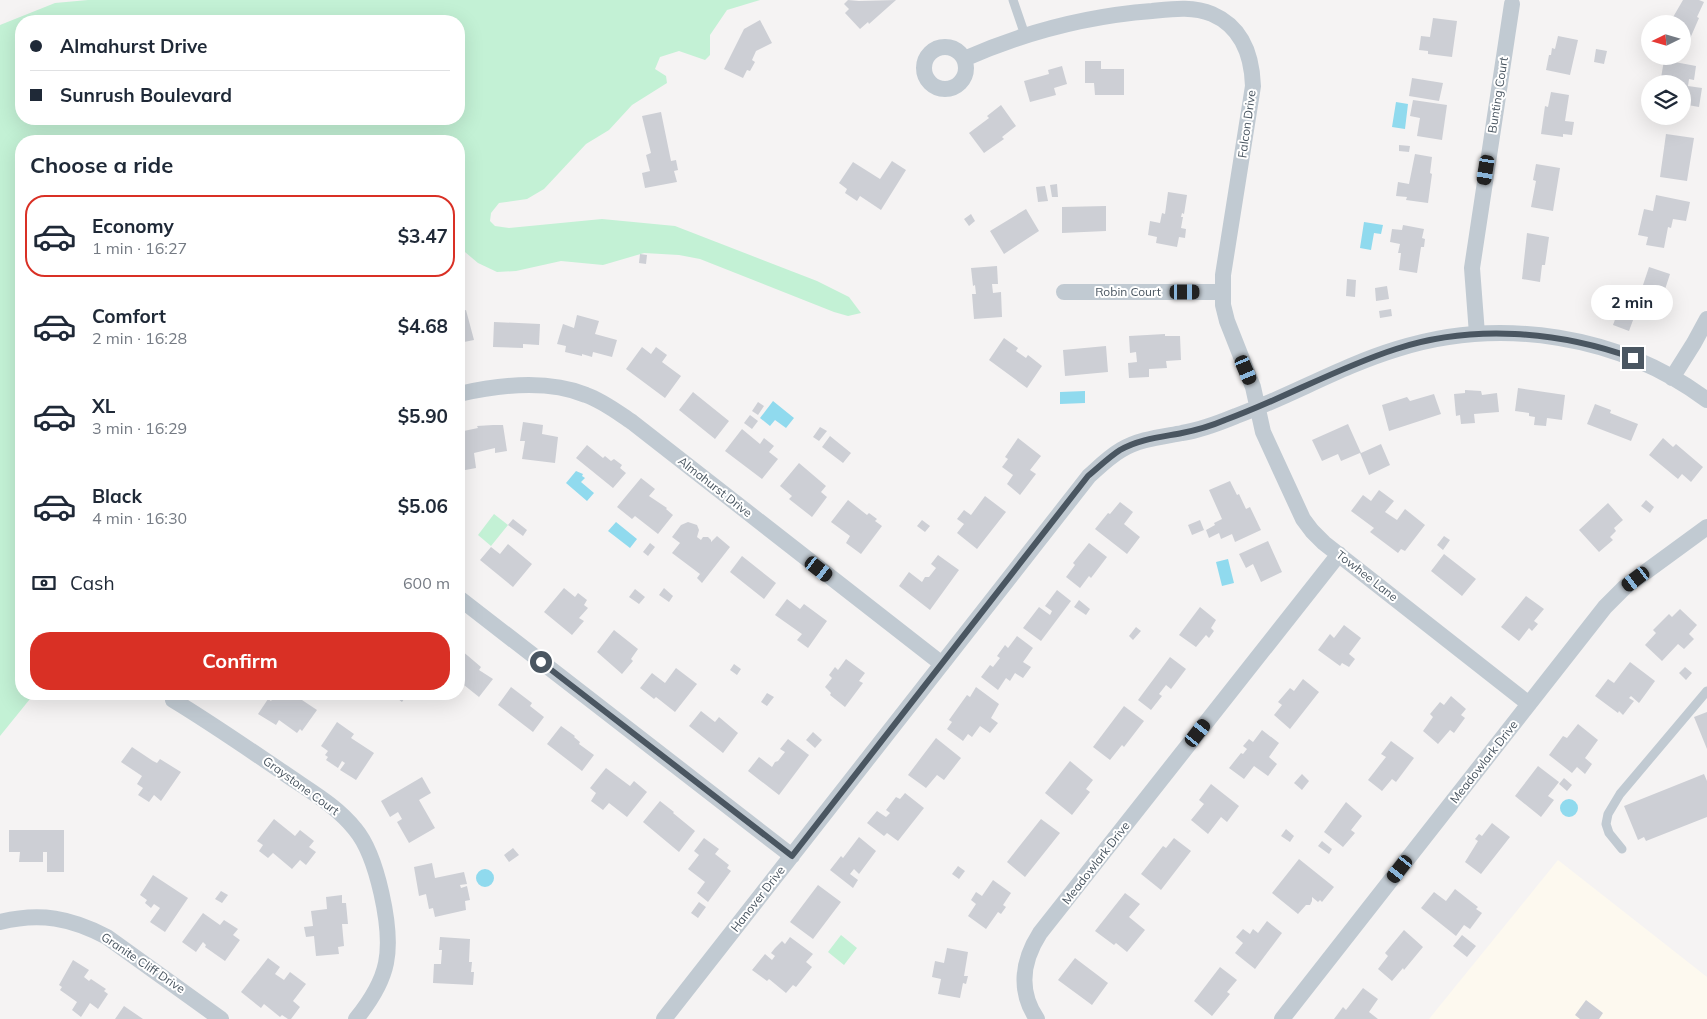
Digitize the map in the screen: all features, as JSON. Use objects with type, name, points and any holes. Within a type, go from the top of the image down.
[{"type":"street","name":"Bunting Court","points":[[1477,334],[1472,268],[1512,4]]},
{"type":"street","name":"Falcon Drive","points":[[964,59],[998,44],[1025,35],[1102,16],[1188,9],[1213,14],[1236,31],[1249,55],[1253,86],[1225,256],[1222,292],[1227,321],[1253,387],[1259,408]]},
{"type":"street","name":"Robin Court","points":[[1064,292],[1222,292]]},
{"type":"street","points":[[1672,378],[1707,319]]},
{"type":"street","name":"Hanover Drive","points":[[664,1019],[1088,476],[1121,450],[1138,442],[1202,428],[1259,408],[1364,360],[1396,349],[1452,336],[1477,334],[1533,335],[1590,344],[1633,358],[1672,378],[1707,400]]},
{"type":"street","name":"Almahurst Drive","points":[[465,393],[493,388],[549,386],[571,390],[604,404],[632,422],[942,664]]},
{"type":"street","name":"Towhee Lane","points":[[1259,408],[1263,432],[1303,519],[1312,531],[1338,554],[1529,704]]},
{"type":"street","name":"Meadowlark Drive","points":[[1282,1019],[1605,606],[1625,587],[1707,527]]},
{"type":"street","name":"Meadowlark Drive","points":[[1037,1019],[1027,1000],[1024,977],[1025,965],[1034,943],[1338,554]]},
{"type":"street","points":[[465,603],[792,856]]},
{"type":"street","name":"Graystone Court","points":[[174,700],[319,797],[340,813],[356,830],[367,850],[376,873],[386,920],[388,942],[386,962],[381,980],[356,1019]]},
{"type":"street","name":"Granite Cliff Drive","points":[[0,922],[34,917],[54,918],[72,921],[89,928],[106,937],[221,1019]]},
{"type":"lane","points":[[1013,0],[1025,35]]},
{"type":"lane","points":[[1622,849],[1609,833],[1606,824],[1608,814],[1620,794],[1707,691]]},
{"type":"shaded area","points":[[1558,860],[1707,977],[1707,1019],[1429,1019]]},
{"type":"green space","points":[[88,0],[760,0],[727,10],[710,35],[710,55],[705,60],[679,51],[660,57],[655,69],[666,76],[667,83],[632,105],[609,130],[586,144],[544,189],[527,199],[499,203],[491,213],[490,221],[495,226],[509,228],[602,219],[675,226],[817,281],[849,297],[861,313],[848,316],[834,312],[700,259],[679,255],[644,253],[603,265],[561,261],[516,271],[497,272],[478,263],[465,252],[465,135],[15,135],[15,700],[29,700],[0,736],[0,25],[15,19],[15,125],[465,125],[465,15],[25,15],[55,3]]},
{"type":"green space","points":[[494,514],[508,525],[491,546],[478,535]]},
{"type":"green space","points":[[841,935],[857,948],[844,965],[828,952]]},
{"type":"water","points":[[1396,102],[1408,104],[1405,129],[1392,127]]},
{"type":"water","points":[[1364,222],[1383,225],[1381,234],[1374,233],[1371,250],[1360,248]]},
{"type":"water","points":[[1085,391],[1085,403],[1060,404],[1060,392]]},
{"type":"water","points":[[773,401],[794,418],[786,428],[775,420],[770,426],[760,418]]},
{"type":"water","points":[[576,471],[583,474],[582,476],[585,478],[581,482],[594,493],[587,501],[566,483]]},
{"type":"water","points":[[616,522],[637,539],[630,548],[608,531]]},
{"type":"water","points":[[1228,559],[1234,583],[1222,586],[1216,562]]},
{"type":"water","points":[[1565,799],[1573,799],[1578,804],[1576,815],[1565,817],[1560,812],[1560,804]]},
{"type":"water","points":[[485,869],[493,874],[494,878],[489,886],[485,887],[477,882],[476,878],[481,870]]},
{"type":"building","points":[[848,0],[896,0],[869,24],[868,22],[860,29],[845,13],[849,9],[844,4]]},
{"type":"building","points":[[1683,0],[1699,0],[1704,2],[1691,36],[1691,15],[1674,15]]},
{"type":"building","points":[[1433,18],[1457,21],[1452,57],[1428,54],[1428,51],[1419,50],[1421,36],[1430,37]]},
{"type":"building","points":[[760,20],[772,43],[756,51],[752,60],[755,62],[750,71],[747,70],[743,78],[724,69],[744,29]]},
{"type":"building","points":[[1558,36],[1578,40],[1570,75],[1546,70],[1549,55],[1551,55],[1552,48],[1555,49]]},
{"type":"building","points":[[1596,49],[1607,51],[1604,64],[1594,62]]},
{"type":"building","points":[[1085,61],[1101,61],[1101,69],[1124,69],[1124,95],[1095,95],[1094,83],[1085,83]]},
{"type":"building","points":[[1663,65],[1696,66],[1694,80],[1691,79],[1691,75],[1662,75]]},
{"type":"building","points":[[1062,66],[1067,84],[1054,88],[1056,95],[1030,102],[1024,81],[1049,74],[1048,70]]},
{"type":"building","points":[[1412,78],[1443,83],[1439,101],[1409,96]]},
{"type":"building","points":[[1691,86],[1702,88],[1699,107],[1691,106]]},
{"type":"building","points":[[1551,92],[1569,95],[1565,121],[1574,122],[1572,135],[1563,134],[1563,137],[1541,134],[1545,106],[1548,107]]},
{"type":"building","points":[[1413,100],[1447,105],[1442,140],[1417,136],[1420,118],[1410,116]]},
{"type":"building","points":[[1001,105],[1016,126],[1002,137],[1004,139],[984,153],[969,133],[989,118],[987,116]]},
{"type":"building","points":[[661,112],[671,161],[676,160],[678,170],[674,171],[677,182],[645,188],[642,173],[650,171],[646,155],[651,153],[642,116]]},
{"type":"building","points":[[1666,134],[1694,138],[1687,181],[1660,177]]},
{"type":"building","points":[[1399,145],[1410,146],[1409,152],[1399,151]]},
{"type":"building","points":[[1415,154],[1432,157],[1428,203],[1406,200],[1407,197],[1396,196],[1398,182],[1409,184]]},
{"type":"building","points":[[892,161],[906,170],[881,210],[860,196],[857,201],[845,193],[847,189],[839,183],[853,162],[880,179]]},
{"type":"building","points":[[1536,164],[1560,168],[1553,211],[1531,207],[1536,181],[1533,180]]},
{"type":"building","points":[[1057,184],[1058,197],[1052,197],[1050,185]]},
{"type":"building","points":[[1045,186],[1048,201],[1038,202],[1036,187]]},
{"type":"building","points":[[1168,192],[1187,195],[1184,214],[1182,213],[1181,217],[1183,217],[1181,228],[1186,229],[1185,238],[1179,237],[1177,247],[1156,243],[1157,237],[1148,235],[1150,221],[1160,223],[1162,213],[1165,214]]},
{"type":"building","points":[[1656,195],[1690,202],[1686,221],[1673,219],[1671,228],[1668,227],[1664,248],[1646,245],[1648,237],[1638,235],[1644,209],[1653,211]]},
{"type":"building","points":[[1106,206],[1106,231],[1062,233],[1062,207]]},
{"type":"building","points":[[1026,209],[1039,231],[1004,254],[990,231]]},
{"type":"building","points":[[971,214],[975,221],[969,226],[964,219]]},
{"type":"building","points":[[1403,225],[1424,229],[1422,238],[1425,239],[1424,247],[1421,247],[1417,273],[1399,270],[1401,253],[1398,253],[1400,244],[1390,242],[1392,229],[1402,230]]},
{"type":"building","points":[[1527,233],[1549,237],[1545,265],[1542,265],[1540,282],[1522,279]]},
{"type":"building","points":[[640,254],[647,255],[646,264],[639,263]]},
{"type":"building","points":[[997,266],[998,284],[992,284],[993,293],[1001,292],[1002,317],[974,319],[972,294],[976,294],[971,268]]},
{"type":"building","points":[[1649,267],[1670,274],[1657,314],[1632,305],[1638,287],[1642,288]]},
{"type":"building","points":[[1347,279],[1356,280],[1355,297],[1346,296]]},
{"type":"building","points":[[1387,286],[1389,299],[1376,301],[1375,288]]},
{"type":"building","points":[[1620,306],[1636,312],[1629,331],[1613,325]]},
{"type":"building","points":[[1391,309],[1392,316],[1380,318],[1379,311]]},
{"type":"building","points":[[465,310],[474,340],[465,342]]},
{"type":"building","points":[[577,315],[599,321],[595,334],[617,340],[612,357],[593,352],[592,357],[565,352],[566,346],[557,344],[563,324],[574,328]]},
{"type":"building","points":[[494,322],[540,324],[539,345],[523,344],[523,348],[493,347]]},
{"type":"building","points":[[1165,334],[1165,336],[1180,336],[1181,360],[1166,361],[1167,368],[1149,369],[1149,377],[1129,378],[1128,363],[1137,362],[1136,352],[1130,353],[1129,336]]},
{"type":"building","points":[[1004,338],[1018,348],[1016,351],[1026,358],[1028,355],[1042,366],[1027,388],[989,360]]},
{"type":"building","points":[[1106,346],[1108,372],[1065,376],[1063,350]]},
{"type":"building","points":[[642,347],[651,354],[656,347],[667,355],[662,362],[681,376],[665,398],[626,369]]},
{"type":"building","points":[[1518,388],[1565,395],[1562,420],[1547,418],[1546,426],[1534,425],[1535,417],[1529,416],[1529,413],[1515,411]]},
{"type":"building","points":[[1465,390],[1481,391],[1482,395],[1497,393],[1499,412],[1474,414],[1475,423],[1461,424],[1460,415],[1456,416],[1454,394],[1465,393]]},
{"type":"building","points":[[693,392],[729,421],[715,439],[679,410]]},
{"type":"building","points":[[1434,394],[1441,414],[1389,431],[1382,405],[1407,397],[1410,401]]},
{"type":"building","points":[[758,402],[764,406],[758,415],[752,411]]},
{"type":"building","points":[[1595,404],[1611,410],[1610,413],[1638,424],[1631,441],[1587,424]]},
{"type":"building","points":[[750,415],[758,421],[752,429],[744,423]]},
{"type":"building","points":[[523,422],[543,425],[542,434],[558,437],[555,463],[522,459],[525,441],[520,441]]},
{"type":"building","points":[[1348,424],[1361,453],[1381,444],[1390,465],[1369,475],[1360,453],[1341,461],[1338,454],[1322,461],[1312,440]]},
{"type":"building","points":[[503,425],[507,451],[495,453],[495,448],[474,453],[476,468],[465,470],[465,431],[478,428],[477,426]]},
{"type":"building","points":[[820,427],[827,431],[819,441],[813,437]]},
{"type":"building","points":[[742,429],[760,444],[764,438],[774,446],[769,452],[778,459],[762,479],[725,451]]},
{"type":"building","points":[[830,436],[851,453],[843,463],[822,447]]},
{"type":"building","points":[[1018,438],[1041,456],[1030,470],[1036,474],[1020,495],[1007,484],[1013,475],[1002,467],[1008,459],[1005,457]]},
{"type":"building","points":[[1663,438],[1673,447],[1676,444],[1703,467],[1691,482],[1682,474],[1678,479],[1649,455]]},
{"type":"building","points":[[587,445],[603,458],[605,456],[611,461],[614,459],[622,465],[620,468],[626,473],[613,488],[576,458]]},
{"type":"building","points":[[799,463],[826,486],[821,492],[827,497],[812,517],[789,499],[792,496],[780,486]]},
{"type":"building","points":[[641,478],[655,489],[649,496],[667,508],[673,515],[658,534],[635,516],[632,519],[617,507]]},
{"type":"building","points":[[1230,481],[1246,509],[1250,507],[1261,530],[1235,542],[1232,534],[1221,539],[1219,533],[1209,538],[1206,530],[1222,519],[1209,490]]},
{"type":"building","points":[[1379,490],[1394,501],[1385,512],[1397,520],[1405,509],[1425,525],[1405,551],[1401,549],[1398,553],[1370,532],[1374,528],[1351,511],[1363,495],[1371,501]]},
{"type":"building","points":[[985,496],[1006,512],[977,549],[957,533],[964,524],[957,519],[964,510],[971,515]]},
{"type":"building","points":[[848,500],[867,515],[869,513],[877,519],[875,521],[882,526],[861,554],[846,543],[850,536],[831,522]]},
{"type":"building","points":[[1646,500],[1654,507],[1650,513],[1641,506]]},
{"type":"building","points":[[1120,502],[1133,512],[1124,524],[1140,537],[1127,554],[1095,529]]},
{"type":"building","points":[[1608,503],[1623,520],[1614,528],[1616,531],[1610,537],[1613,540],[1599,552],[1579,530]]},
{"type":"building","points":[[513,519],[527,530],[523,536],[508,525]]},
{"type":"building","points":[[922,520],[930,526],[925,532],[917,526]]},
{"type":"building","points":[[1200,520],[1204,530],[1192,535],[1188,525]]},
{"type":"building","points":[[688,522],[697,525],[699,530],[697,537],[701,540],[703,537],[708,537],[711,542],[717,536],[730,547],[702,583],[697,578],[700,574],[672,553],[680,543],[672,537],[681,525]]},
{"type":"building","points":[[1444,536],[1450,540],[1443,550],[1437,545]]},
{"type":"building","points":[[1268,541],[1282,572],[1261,582],[1253,564],[1246,568],[1239,554]]},
{"type":"building","points":[[650,543],[655,547],[648,556],[643,552]]},
{"type":"building","points":[[1089,543],[1107,557],[1091,578],[1089,576],[1080,588],[1066,577],[1075,565],[1073,563]]},
{"type":"building","points":[[508,544],[532,564],[513,587],[480,560],[491,547],[500,554]]},
{"type":"building","points":[[1444,554],[1476,579],[1462,596],[1431,571]]},
{"type":"building","points":[[938,555],[959,570],[930,610],[899,586],[909,572],[922,582],[925,577],[929,577],[936,568],[931,564]]},
{"type":"building","points":[[742,556],[776,583],[764,599],[730,572]]},
{"type":"building","points":[[564,588],[575,597],[578,593],[587,600],[584,605],[588,608],[579,618],[584,621],[572,635],[544,612]]},
{"type":"building","points":[[664,588],[673,596],[669,602],[659,595]]},
{"type":"building","points":[[635,589],[645,597],[639,604],[629,597]]},
{"type":"building","points":[[1057,590],[1071,601],[1041,641],[1023,628],[1039,607],[1050,615],[1052,611],[1045,606]]},
{"type":"building","points":[[1526,596],[1544,609],[1534,621],[1538,624],[1532,631],[1529,628],[1519,641],[1501,627]]},
{"type":"building","points":[[787,599],[800,609],[804,604],[827,621],[808,648],[797,640],[802,634],[775,615]]},
{"type":"building","points":[[1079,600],[1090,609],[1086,615],[1074,607]]},
{"type":"building","points":[[1200,607],[1216,620],[1211,628],[1214,631],[1209,638],[1206,635],[1196,647],[1179,635]]},
{"type":"building","points":[[1680,609],[1697,625],[1689,634],[1694,639],[1684,649],[1678,644],[1662,661],[1645,645],[1656,633],[1653,630],[1669,614],[1672,617]]},
{"type":"building","points":[[1344,625],[1361,638],[1349,654],[1355,659],[1349,667],[1342,663],[1340,666],[1318,650],[1330,634],[1334,638]]},
{"type":"building","points":[[1136,627],[1141,631],[1133,640],[1129,636]]},
{"type":"building","points":[[614,630],[638,649],[631,659],[633,661],[622,674],[597,652]]},
{"type":"building","points":[[1017,636],[1033,648],[1023,662],[1031,667],[1023,678],[1015,673],[1010,681],[1006,678],[998,690],[981,677],[990,665],[993,667],[1000,658],[997,656],[1005,645],[1008,648]]},
{"type":"building","points":[[465,653],[481,667],[479,670],[493,679],[479,697],[465,686]]},
{"type":"building","points":[[1170,657],[1186,669],[1171,689],[1166,685],[1159,694],[1162,696],[1151,710],[1138,700]]},
{"type":"building","points":[[846,659],[865,673],[859,681],[863,683],[845,707],[830,695],[831,693],[825,687],[832,678],[829,675],[835,667],[838,670]]},
{"type":"building","points":[[1630,662],[1655,681],[1639,703],[1631,696],[1629,698],[1634,701],[1623,715],[1595,696],[1608,679],[1614,683]]},
{"type":"building","points":[[734,664],[741,669],[737,675],[730,670]]},
{"type":"building","points":[[1685,667],[1692,673],[1686,680],[1679,673]]},
{"type":"building","points":[[676,668],[697,684],[675,712],[656,697],[654,699],[640,688],[652,673],[665,683]]},
{"type":"building","points":[[1303,679],[1319,692],[1290,729],[1274,715],[1282,705],[1278,702],[1290,688],[1294,691]]},
{"type":"building","points":[[511,687],[532,703],[530,706],[544,717],[533,732],[498,705]]},
{"type":"building","points":[[976,687],[999,704],[991,718],[998,723],[990,733],[980,726],[972,737],[968,734],[963,741],[947,729],[952,722],[949,720],[967,695],[970,697]]},
{"type":"building","points":[[767,693],[774,697],[767,706],[761,702]]},
{"type":"building","points":[[1451,696],[1466,709],[1461,715],[1465,718],[1454,733],[1450,730],[1438,744],[1423,731],[1433,717],[1430,714],[1440,702],[1444,705]]},
{"type":"building","points":[[267,700],[302,700],[317,710],[302,731],[300,729],[297,733],[279,720],[276,725],[258,714]]},
{"type":"building","points":[[1124,706],[1144,721],[1124,747],[1122,745],[1110,760],[1093,747]]},
{"type":"building","points":[[701,711],[715,722],[719,717],[738,733],[723,753],[689,726]]},
{"type":"building","points":[[1707,712],[1707,749],[1694,717]]},
{"type":"building","points":[[337,722],[354,734],[351,738],[374,753],[356,780],[340,770],[345,763],[342,761],[338,768],[326,760],[328,757],[325,755],[328,751],[321,746]]},
{"type":"building","points":[[1578,724],[1598,740],[1585,758],[1592,764],[1585,774],[1577,767],[1572,773],[1549,755],[1563,736],[1567,738]]},
{"type":"building","points":[[561,726],[575,736],[580,742],[579,744],[594,755],[582,771],[547,744]]},
{"type":"building","points":[[1262,730],[1279,743],[1269,757],[1277,764],[1268,776],[1254,766],[1244,779],[1229,768],[1241,753],[1243,754],[1247,749],[1243,746],[1249,739],[1253,742]]},
{"type":"building","points":[[813,732],[822,740],[815,748],[806,740]]},
{"type":"building","points":[[936,738],[961,758],[944,780],[937,775],[926,788],[908,775]]},
{"type":"building","points":[[788,739],[809,755],[779,795],[748,771],[759,757],[772,767],[785,752],[780,749]]},
{"type":"building","points":[[1391,741],[1414,758],[1396,782],[1392,779],[1382,791],[1368,780],[1386,757],[1381,754]]},
{"type":"building","points":[[132,747],[153,761],[157,763],[160,759],[181,772],[161,801],[154,795],[149,802],[138,795],[143,788],[137,784],[142,776],[121,762]]},
{"type":"building","points":[[1070,761],[1093,780],[1086,789],[1090,792],[1072,815],[1045,793]]},
{"type":"building","points":[[1538,766],[1559,782],[1548,796],[1554,800],[1541,817],[1515,796]]},
{"type":"building","points":[[606,768],[630,786],[634,781],[647,792],[627,817],[609,803],[603,810],[591,801],[596,793],[590,788]]},
{"type":"building","points":[[1302,774],[1309,781],[1302,790],[1294,783]]},
{"type":"building","points":[[1704,774],[1707,781],[1707,817],[1646,841],[1644,837],[1638,840],[1624,806]]},
{"type":"building","points":[[422,777],[431,793],[419,800],[435,828],[409,843],[397,822],[402,819],[398,812],[390,817],[381,801]]},
{"type":"building","points":[[1564,778],[1572,785],[1567,791],[1559,784]]},
{"type":"building","points":[[1211,784],[1239,806],[1227,822],[1221,817],[1208,834],[1191,820],[1204,804],[1199,800]]},
{"type":"building","points":[[905,793],[924,808],[898,841],[887,833],[884,836],[867,823],[877,811],[886,817],[890,813],[886,810],[896,797],[900,799]]},
{"type":"building","points":[[660,801],[695,831],[679,852],[643,822]]},
{"type":"building","points":[[1346,802],[1362,816],[1351,830],[1355,833],[1343,847],[1324,832]]},
{"type":"building","points":[[274,819],[295,836],[300,830],[314,841],[309,847],[316,852],[306,865],[300,860],[292,869],[273,853],[268,858],[259,851],[263,845],[257,841]]},
{"type":"building","points":[[1041,819],[1060,833],[1025,877],[1007,862]]},
{"type":"building","points":[[1492,823],[1510,837],[1481,874],[1465,862],[1478,841],[1475,839],[1479,834],[1482,836]]},
{"type":"building","points":[[1286,829],[1294,836],[1290,842],[1281,836]]},
{"type":"building","points":[[9,830],[64,830],[64,872],[47,872],[47,852],[43,852],[43,862],[19,862],[20,852],[9,852]]},
{"type":"building","points":[[859,837],[876,851],[859,874],[854,869],[850,874],[858,880],[853,888],[830,870],[841,856],[843,858]]},
{"type":"building","points":[[704,838],[719,849],[715,854],[729,865],[727,868],[731,871],[708,902],[697,893],[705,882],[688,869],[699,855],[694,851]]},
{"type":"building","points":[[1174,838],[1191,851],[1161,890],[1141,874],[1163,846],[1166,848]]},
{"type":"building","points":[[1322,841],[1332,849],[1329,854],[1318,846]]},
{"type":"building","points":[[513,848],[519,855],[509,862],[504,855]]},
{"type":"building","points":[[1299,859],[1334,887],[1322,902],[1320,900],[1318,902],[1312,897],[1310,905],[1306,905],[1298,914],[1272,893]]},
{"type":"building","points":[[432,863],[435,878],[464,872],[467,884],[460,885],[461,888],[467,886],[470,900],[465,901],[466,910],[435,917],[433,908],[429,909],[426,894],[419,896],[414,867]]},
{"type":"building","points":[[958,866],[965,871],[959,879],[952,874]]},
{"type":"building","points":[[153,875],[188,898],[165,932],[150,922],[160,908],[154,904],[151,908],[145,903],[147,900],[140,895]]},
{"type":"building","points":[[993,880],[1011,893],[1003,905],[1006,907],[1001,914],[998,912],[986,929],[968,916],[976,904],[971,900],[976,892],[982,896]]},
{"type":"building","points":[[818,885],[841,902],[813,939],[790,922]]},
{"type":"building","points":[[1455,889],[1478,907],[1476,909],[1482,913],[1470,929],[1464,925],[1456,936],[1421,908],[1434,892],[1446,901]]},
{"type":"building","points":[[221,891],[228,895],[222,903],[215,899]]},
{"type":"building","points":[[1125,893],[1140,904],[1129,917],[1145,930],[1127,952],[1095,931]]},
{"type":"building","points":[[342,895],[342,903],[346,903],[348,924],[342,924],[344,946],[338,947],[339,954],[316,956],[314,936],[306,937],[304,927],[313,926],[311,911],[327,909],[326,897]]},
{"type":"building","points":[[699,902],[706,907],[698,918],[691,913]]},
{"type":"building","points":[[203,913],[220,925],[224,920],[238,929],[233,935],[240,940],[225,961],[205,947],[206,945],[203,942],[196,952],[182,942]]},
{"type":"building","points":[[1267,921],[1282,933],[1255,969],[1235,953],[1243,943],[1236,937],[1243,929],[1250,934],[1253,929],[1258,933]]},
{"type":"building","points":[[1404,930],[1423,947],[1392,981],[1378,969],[1388,956],[1385,953]]},
{"type":"building","points":[[1462,935],[1476,946],[1467,957],[1453,946]]},
{"type":"building","points":[[440,937],[470,939],[469,962],[472,962],[471,972],[474,972],[473,985],[433,983],[434,964],[441,964],[442,950],[439,950]]},
{"type":"building","points":[[790,937],[813,954],[806,962],[812,967],[796,987],[793,985],[786,993],[769,979],[767,981],[752,970],[765,954],[772,960],[775,956],[771,953],[782,941],[785,944]]},
{"type":"building","points":[[947,948],[968,952],[964,976],[968,976],[966,984],[963,983],[960,998],[938,994],[941,979],[932,977],[935,961],[944,963]]},
{"type":"building","points":[[268,958],[280,967],[275,974],[284,980],[290,972],[306,984],[293,1001],[300,1007],[291,1019],[282,1015],[280,1017],[264,1004],[261,1008],[241,992]]},
{"type":"building","points":[[1075,958],[1108,983],[1092,1005],[1058,980]]},
{"type":"building","points":[[73,960],[89,970],[84,977],[89,981],[91,979],[106,989],[104,991],[108,994],[98,1009],[90,1003],[81,1017],[72,1010],[77,1002],[60,990],[62,987],[59,985]]},
{"type":"building","points":[[1220,967],[1237,980],[1227,992],[1230,994],[1212,1016],[1194,1001]]},
{"type":"building","points":[[1363,988],[1378,999],[1369,1012],[1378,1019],[1334,1019],[1343,1007],[1346,1010]]},
{"type":"building","points":[[1586,1000],[1603,1013],[1599,1019],[1580,1019],[1575,1015]]},
{"type":"building","points":[[124,1006],[143,1019],[115,1019]]},
{"type":"route","points":[[541,662],[792,856],[1088,476],[1121,450],[1138,442],[1182,433],[1224,421],[1259,408],[1364,360],[1396,349],[1452,336],[1477,334],[1533,335],[1590,344],[1633,358]]}]
